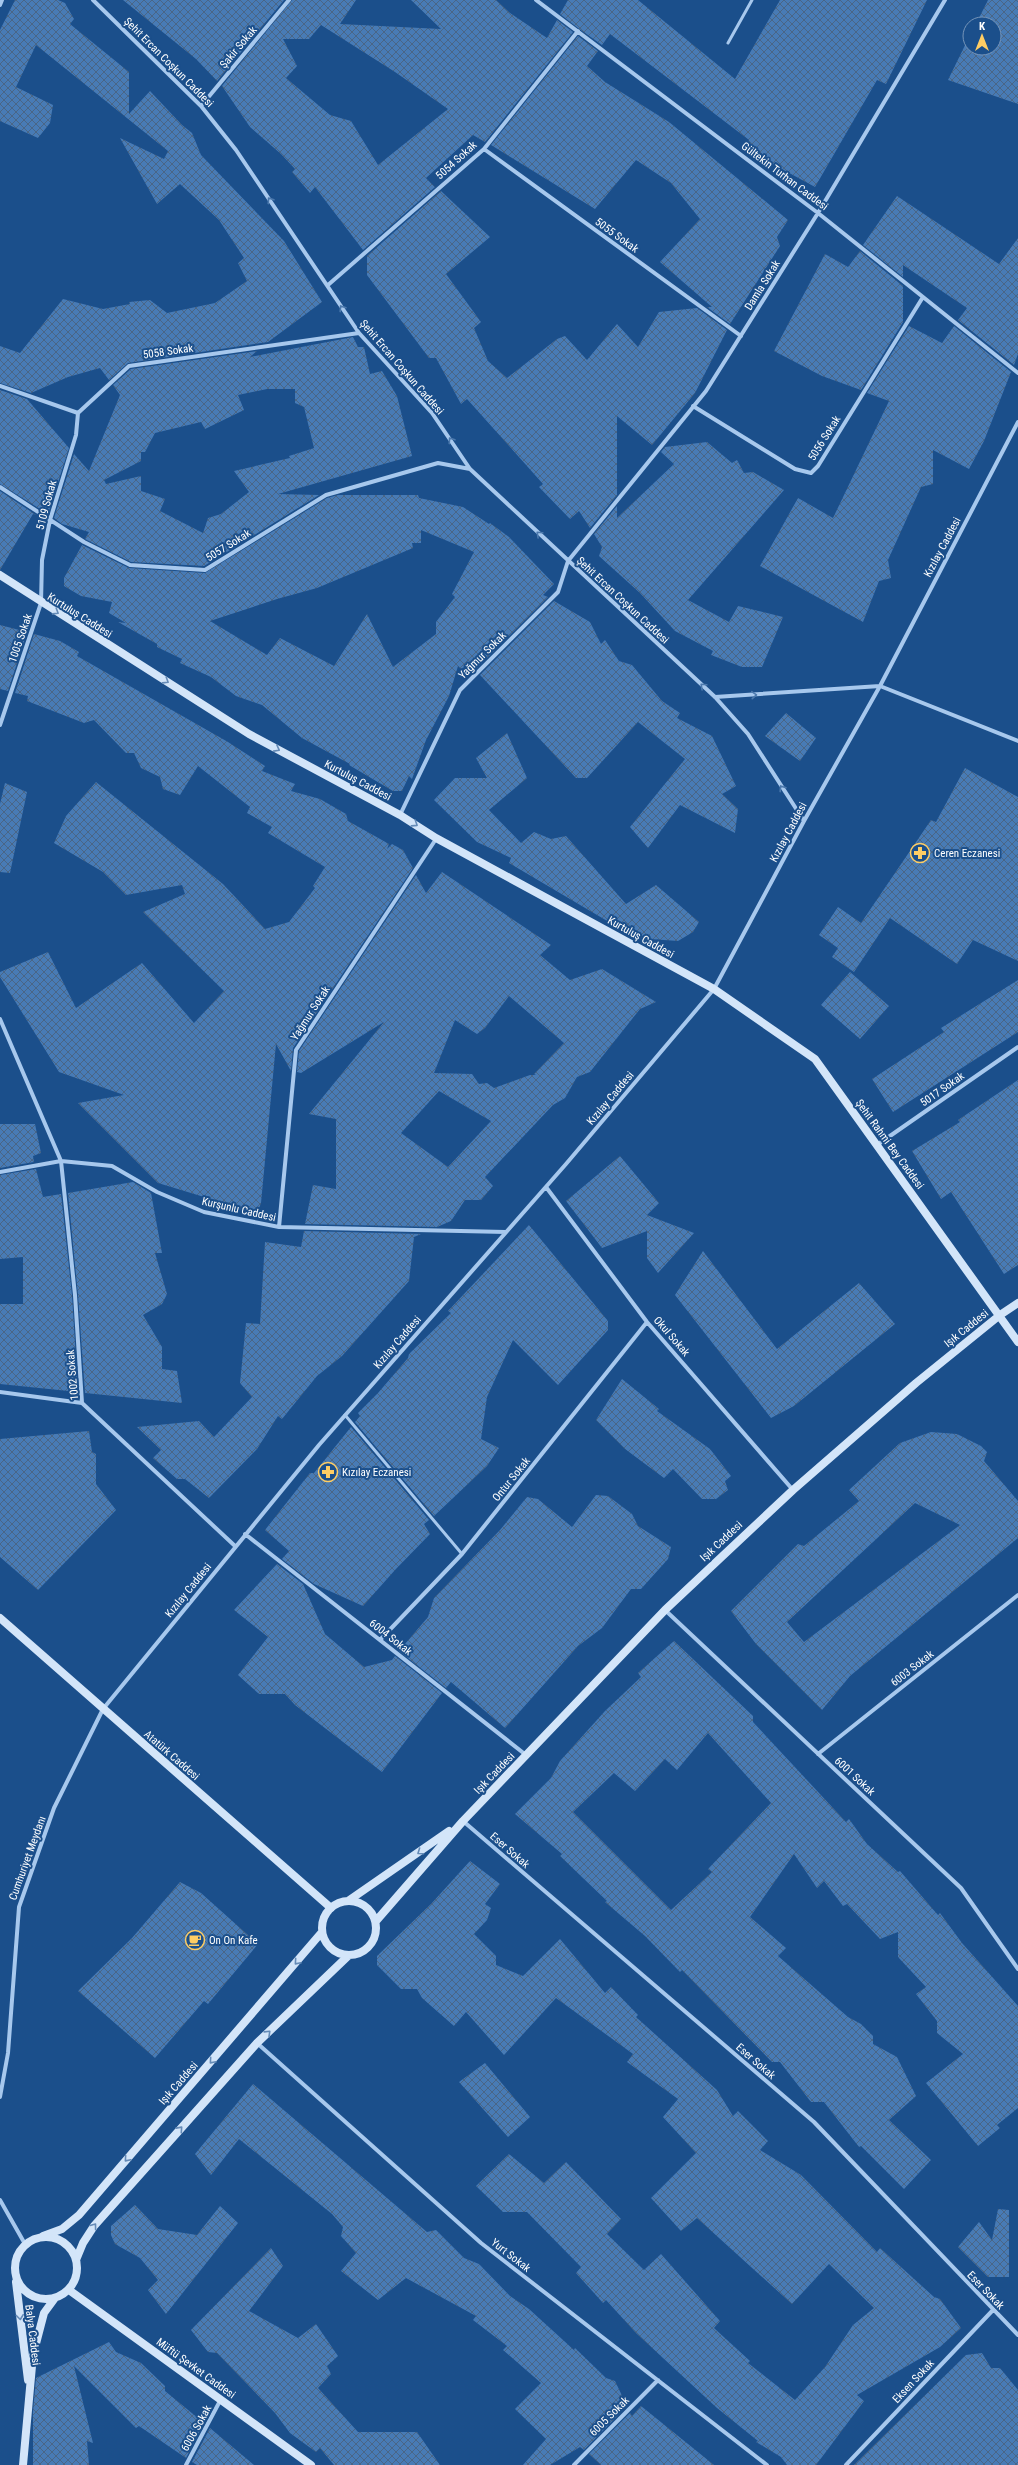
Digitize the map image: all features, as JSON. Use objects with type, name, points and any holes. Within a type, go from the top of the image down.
[{"type":"main road","name":"Kurtuluş Caddesi","points":[[0,575],[41,603],[250,734],[400,815],[436,838],[714,989]]},
{"type":"main road","name":"Şehit Rahmi Bey Caddesi","points":[[714,989],[814,1059],[1018,1342]]},
{"type":"main road","name":"Işık Caddesi","points":[[376,1921],[463,1821],[665,1610],[793,1490],[916,1383],[1000,1315],[1018,1303]]},
{"type":"main road","name":"Atatürk Caddesi","points":[[0,1618],[331,1908]]},
{"type":"main road","name":"Işık Caddesi","points":[[43,2236],[62,2229],[79,2215],[322,1932],[325,1915],[331,1908],[348,1901],[463,1821]]},
{"type":"main road","points":[[322,1932],[331,1949],[348,1956],[356,1955],[371,1946],[376,1934],[376,1921],[366,1906],[348,1901]]},
{"type":"main road","points":[[76,2260],[83,2243],[94,2226],[256,2043],[348,1956]]},
{"type":"main road","points":[[43,2236],[53,2237],[67,2244],[76,2260],[77,2271],[74,2281],[68,2290],[55,2298],[37,2298],[28,2294],[16,2279],[15,2260],[25,2244],[43,2236]]},
{"type":"main road","name":"Balya Caddesi","points":[[16,2279],[30,2395]]},
{"type":"main road","name":"Müftü Şevket Caddesi","points":[[68,2290],[311,2465]]},
{"type":"main road","name":"Balya Caddesi","points":[[23,2465],[39,2328],[44,2313],[55,2298]]},
{"type":"street","points":[[0,5],[2,0]]},
{"type":"street","name":"Şehit Ercan Coşkun Caddesi","points":[[94,0],[201,106],[236,150],[359,333],[432,413],[470,469],[715,697],[748,734],[804,821]]},
{"type":"street","name":"Şakir Sokak","points":[[201,106],[289,0]]},
{"type":"street","name":"Gültekin Turhan Caddesi","points":[[536,0],[818,213],[1018,373]]},
{"type":"street","name":"Damla Sokak","points":[[568,561],[706,391],[818,213],[945,0]]},
{"type":"street","name":"5054 Sokak","points":[[328,285],[484,149],[578,31]]},
{"type":"street","name":"5055 Sokak","points":[[484,149],[741,336]]},
{"type":"street","name":"5056 Sokak","points":[[693,406],[795,469],[811,473],[818,466],[923,297]]},
{"type":"street","name":"5058 Sokak","points":[[78,413],[129,366],[359,333]]},
{"type":"street","points":[[0,386],[78,413]]},
{"type":"street","name":"5109 Sokak","points":[[41,603],[42,560],[50,520],[76,435],[78,413]]},
{"type":"street","name":"Kızılay Caddesi","points":[[103,1709],[235,1546],[345,1415],[546,1187],[714,989],[804,821],[880,686],[1018,422]]},
{"type":"street","name":"5057 Sokak","points":[[0,487],[84,542],[130,565],[205,570],[326,495],[438,463],[470,469]]},
{"type":"street","name":"Yağmur Sokak","points":[[400,815],[460,690],[558,592],[568,561]]},
{"type":"street","name":"1005 Sokak","points":[[0,725],[41,603]]},
{"type":"street","points":[[715,697],[880,686],[1018,741]]},
{"type":"street","name":"Yağmur Sokak","points":[[279,1227],[296,1050],[436,838]]},
{"type":"street","points":[[0,1019],[61,1161]]},
{"type":"street","name":"5017 Sokak","points":[[876,1145],[1018,1047]]},
{"type":"street","name":"Kurşunlu Caddesi","points":[[0,1172],[61,1161],[112,1166],[157,1192],[204,1212],[279,1227],[506,1232]]},
{"type":"street","name":"1002 Sokak","points":[[61,1161],[75,1295],[82,1403],[235,1546]]},
{"type":"street","name":"Okul Sokak","points":[[546,1187],[647,1322],[793,1490]]},
{"type":"street","name":"Ontur Sokak","points":[[380,1640],[462,1554],[647,1322]]},
{"type":"street","points":[[0,1392],[82,1403]]},
{"type":"street","name":"6004 Sokak","points":[[245,1534],[526,1754]]},
{"type":"street","name":"6003 Sokak","points":[[818,1754],[1018,1595]]},
{"type":"street","name":"6001 Sokak","points":[[665,1610],[961,1888],[1018,1970]]},
{"type":"street","name":"Cumhuriyet Meydanı","points":[[0,2097],[8,2053],[19,1907],[54,1808],[103,1709]]},
{"type":"street","name":"Eser Sokak","points":[[463,1821],[814,2122],[1018,2335]]},
{"type":"street","name":"Yurt Sokak","points":[[256,2043],[481,2243],[767,2465]]},
{"type":"street","points":[[0,2200],[25,2244]]},
{"type":"street","name":"Eksen Sokak","points":[[846,2465],[993,2310]]},
{"type":"street","name":"6005 Sokak","points":[[574,2465],[658,2380]]},
{"type":"street","name":"6006 Sokak","points":[[186,2465],[221,2399]]},
{"type":"lane","points":[[728,43],[752,0]]},
{"type":"lane","points":[[345,1415],[462,1554]]},
{"type":"building","points":[[15,0],[58,0],[65,3],[74,19],[70,24],[129,72],[129,114],[150,91],[182,125],[192,133],[201,155],[284,241],[322,302],[268,342],[128,363],[109,380],[100,368],[68,377],[31,393],[0,383],[0,346],[20,353],[63,299],[103,309],[130,304],[129,302],[150,300],[167,313],[215,303],[247,281],[238,263],[244,258],[219,220],[180,184],[157,204],[120,138],[164,159],[168,151],[36,45],[16,87],[53,105],[50,123],[38,138],[0,121],[0,30]]},
{"type":"building","points":[[123,0],[284,0],[217,81],[196,59]]},
{"type":"building","points":[[292,0],[356,0],[340,24],[441,29],[411,0],[496,0],[510,13],[547,38],[557,20],[573,32],[485,142],[473,135],[426,178],[435,187],[363,250],[315,187],[310,193],[292,172],[295,169],[281,154],[250,127],[222,86]],"holes":[[[321,25],[395,72],[448,109],[378,165],[351,121],[330,115],[286,78],[297,66],[283,39],[309,39]]]},
{"type":"building","points":[[568,0],[638,0],[735,79],[780,0],[927,0],[886,84],[877,80],[815,187],[743,148],[749,140],[610,34],[602,45],[578,28],[560,14]]},
{"type":"building","points":[[988,0],[1018,0],[1018,104],[948,80],[962,51],[962,56],[1002,56],[1002,16],[980,16]]},
{"type":"building","points":[[578,36],[598,51],[587,66],[605,82],[669,122],[788,220],[777,237],[780,246],[730,324],[707,307],[712,307],[660,262],[700,219],[671,183],[636,160],[595,209],[491,145]]},
{"type":"building","points":[[441,191],[490,237],[446,274],[481,322],[474,328],[488,361],[507,378],[557,339],[565,336],[587,360],[617,324],[638,347],[659,312],[697,308],[727,330],[695,393],[652,445],[617,416],[617,495],[590,528],[579,511],[570,519],[539,487],[543,484],[467,399],[461,404],[436,358],[429,358],[367,275],[367,256]]},
{"type":"building","points":[[897,196],[999,264],[1018,238],[1018,354],[1014,365],[958,320],[967,308],[903,265],[903,277],[863,245]]},
{"type":"building","points":[[860,251],[903,286],[903,322],[861,390],[822,376],[774,351],[825,254],[848,267]]},
{"type":"building","points":[[909,326],[942,343],[954,326],[1011,372],[984,441],[969,469],[933,450],[933,484],[921,487],[888,560],[891,578],[879,581],[863,622],[760,566],[798,498],[833,518],[889,401],[867,393]]},
{"type":"building","points":[[353,337],[358,347],[364,347],[370,374],[382,371],[397,396],[412,456],[278,494],[319,495],[204,566],[131,562],[85,539],[89,532],[62,524],[54,518],[74,454],[89,471],[120,395],[113,385],[131,369],[257,351],[250,357]],"holes":[[[267,389],[295,389],[295,403],[304,407],[314,448],[289,456],[290,458],[234,471],[249,492],[221,514],[208,518],[203,533],[160,511],[165,499],[141,491],[141,476],[106,484],[104,480],[141,461],[141,452],[145,452],[155,433],[201,422],[205,429],[244,410],[238,395]]]},
{"type":"building","points":[[0,390],[27,399],[69,448],[48,514],[0,484]]},
{"type":"building","points":[[707,442],[732,463],[737,460],[744,473],[753,472],[784,490],[688,600],[729,622],[738,606],[783,617],[762,667],[742,667],[711,655],[713,651],[675,631],[640,593],[599,556],[602,547],[594,534],[617,506],[617,518],[674,464],[661,452],[665,447]]},
{"type":"building","points":[[0,491],[36,515],[33,514],[0,570]]},
{"type":"building","points":[[338,495],[418,495],[419,498],[463,507],[489,524],[490,523],[509,537],[554,584],[543,595],[548,597],[475,670],[469,664],[461,669],[458,666],[449,696],[426,740],[412,779],[409,776],[402,791],[393,791],[349,765],[350,764],[302,738],[262,705],[236,696],[211,677],[180,663],[182,659],[157,647],[157,644],[118,622],[126,623],[109,613],[112,602],[81,596],[64,586],[64,578],[82,545],[129,568],[205,573],[327,498]],"holes":[[[421,530],[474,552],[452,594],[455,597],[436,622],[436,634],[393,667],[367,614],[334,666],[280,638],[267,655],[210,621],[277,599],[317,588],[413,548],[412,543],[421,543]]]},
{"type":"building","points":[[554,601],[590,622],[601,644],[605,640],[619,661],[632,665],[662,701],[680,713],[677,718],[712,736],[736,786],[722,794],[738,809],[735,833],[680,805],[648,848],[630,827],[685,759],[638,722],[587,778],[576,778],[480,675]]},
{"type":"building","points":[[0,625],[27,632],[8,691],[0,689]]},
{"type":"building","points":[[34,634],[60,641],[79,652],[77,656],[228,742],[265,766],[262,771],[295,784],[291,791],[320,799],[346,814],[348,821],[389,844],[387,849],[392,844],[403,850],[413,868],[293,1048],[291,1071],[276,1044],[261,1203],[258,1211],[237,1211],[214,1200],[158,1183],[78,1103],[124,1095],[59,1072],[0,977],[0,972],[48,952],[76,1008],[142,963],[194,1023],[224,991],[143,912],[185,894],[182,885],[126,895],[103,872],[54,843],[66,816],[96,782],[223,884],[265,929],[289,922],[315,888],[313,886],[325,867],[268,833],[272,827],[247,813],[250,807],[198,766],[180,795],[163,789],[160,777],[141,768],[134,753],[126,753],[94,720],[84,723],[27,701],[28,696],[15,693]]},
{"type":"building","points":[[786,713],[816,738],[800,761],[765,736]]},
{"type":"building","points":[[507,733],[527,778],[489,810],[521,843],[534,832],[551,839],[566,836],[626,904],[656,885],[699,922],[693,932],[678,941],[636,938],[509,863],[511,858],[477,842],[434,800],[455,778],[487,778],[476,758]]},
{"type":"building","points":[[965,768],[1018,797],[1018,961],[973,940],[957,964],[890,918],[854,972],[832,957],[838,948],[819,935],[838,907],[861,923],[931,820],[936,822]]},
{"type":"building","points":[[5,783],[27,792],[10,873],[0,872],[0,804]]},
{"type":"building","points":[[442,872],[551,945],[540,955],[570,980],[602,969],[656,1002],[640,1009],[590,1072],[577,1077],[565,1098],[553,1105],[485,1177],[493,1186],[481,1200],[465,1200],[451,1221],[437,1227],[305,1224],[313,1185],[336,1189],[336,1119],[309,1114],[384,1022],[301,1073],[297,1072],[299,1051],[416,875],[426,893]],"holes":[[[509,996],[564,1043],[534,1074],[536,1075],[530,1075],[494,1088],[487,1083],[479,1084],[472,1074],[434,1073],[455,1020],[477,1034],[485,1028]],[[439,1091],[491,1121],[448,1167],[401,1133]]]},
{"type":"building","points":[[850,972],[889,1006],[860,1039],[821,1005]]},
{"type":"building","points":[[1018,980],[1018,1032],[893,1112],[872,1079],[944,1032],[941,1028]]},
{"type":"building","points":[[1018,1080],[1018,1265],[1004,1274],[951,1192],[941,1199],[912,1151],[960,1122],[958,1120]]},
{"type":"building","points":[[0,1124],[35,1124],[41,1153],[33,1156],[34,1162],[0,1168]]},
{"type":"building","points":[[620,1156],[659,1203],[647,1215],[694,1233],[658,1273],[647,1258],[647,1231],[602,1248],[566,1201]]},
{"type":"building","points":[[36,1169],[43,1197],[61,1194],[72,1295],[78,1392],[0,1384],[0,1304],[23,1304],[23,1257],[0,1259],[0,1175]]},
{"type":"building","points":[[133,1182],[151,1193],[162,1253],[155,1253],[167,1294],[162,1304],[143,1315],[162,1347],[162,1369],[177,1371],[182,1403],[85,1393],[78,1295],[68,1193]]},
{"type":"building","points":[[529,1225],[608,1321],[608,1330],[558,1385],[513,1340],[487,1397],[481,1439],[499,1448],[487,1466],[434,1516],[355,1422],[360,1416],[358,1413],[378,1393],[408,1358],[409,1354],[451,1313],[448,1311]]},
{"type":"building","points":[[304,1231],[421,1234],[414,1237],[409,1281],[342,1356],[317,1376],[282,1419],[278,1416],[257,1449],[209,1498],[185,1479],[177,1479],[153,1458],[161,1450],[137,1427],[199,1421],[214,1437],[252,1397],[240,1383],[246,1323],[260,1324],[265,1242],[301,1247]]},
{"type":"building","points":[[703,1251],[777,1349],[859,1283],[895,1324],[794,1406],[771,1418],[675,1295]]},
{"type":"building","points":[[622,1379],[659,1409],[657,1411],[710,1449],[731,1476],[725,1481],[728,1490],[716,1499],[702,1499],[673,1469],[664,1478],[625,1449],[596,1420]]},
{"type":"building","points":[[351,1427],[429,1520],[424,1524],[430,1534],[363,1606],[314,1584],[282,1559],[289,1551],[265,1530],[310,1473],[314,1473]]},
{"type":"building","points":[[89,1431],[92,1452],[96,1454],[96,1484],[116,1510],[38,1590],[0,1557],[0,1439]]},
{"type":"building","points":[[931,1432],[957,1434],[981,1446],[987,1452],[984,1461],[1018,1501],[1018,1538],[850,1676],[822,1710],[756,1644],[731,1611],[798,1544],[804,1546],[859,1501],[849,1490],[900,1443]],"holes":[[[915,1503],[960,1525],[804,1642],[787,1622]]]},
{"type":"building","points":[[596,1495],[608,1496],[632,1514],[638,1526],[671,1547],[668,1559],[641,1589],[631,1589],[602,1628],[578,1646],[505,1728],[451,1682],[446,1688],[399,1651],[428,1617],[434,1598],[500,1530],[527,1497],[538,1499],[572,1527]]},
{"type":"building","points":[[277,1564],[303,1584],[325,1634],[364,1667],[392,1660],[395,1656],[442,1693],[382,1772],[295,1705],[285,1694],[259,1694],[238,1675],[268,1637],[234,1610]]},
{"type":"building","points":[[674,1641],[753,1716],[753,1722],[846,1822],[849,1819],[867,1844],[898,1872],[900,1871],[938,1915],[940,1913],[962,1943],[1018,2006],[1018,2108],[997,2125],[1000,2128],[978,2146],[926,2083],[963,2054],[937,2033],[937,2021],[916,1994],[926,1987],[898,1957],[898,1932],[880,1939],[847,1904],[843,1906],[824,1881],[817,1888],[794,1854],[750,1917],[786,1948],[778,1956],[848,2017],[861,2024],[873,2036],[873,2044],[897,2057],[916,2096],[889,2120],[931,2160],[904,2189],[861,2146],[859,2147],[824,2102],[811,2102],[780,2062],[772,2062],[682,1970],[680,1972],[645,1936],[605,1902],[607,1901],[560,1856],[562,1854],[515,1814],[551,1778],[560,1761],[605,1711],[641,1677],[638,1673]],"holes":[[[708,1733],[771,1803],[708,1869],[712,1872],[671,1910],[573,1812],[614,1773],[635,1791],[665,1759],[677,1770]]]},
{"type":"building","points":[[470,1861],[500,1884],[485,1904],[491,1908],[487,1920],[474,1934],[496,1956],[496,1965],[523,1976],[560,1939],[605,1993],[611,1987],[638,2015],[636,2017],[717,2090],[733,2116],[738,2111],[768,2141],[760,2150],[801,2175],[877,2252],[880,2248],[934,2297],[940,2299],[961,2328],[940,2347],[857,2395],[864,2401],[816,2465],[787,2465],[781,2457],[756,2442],[758,2441],[717,2408],[636,2333],[606,2300],[603,2303],[576,2273],[581,2267],[527,2212],[503,2212],[476,2186],[509,2154],[544,2183],[566,2162],[621,2219],[607,2234],[644,2270],[661,2254],[720,2321],[714,2328],[750,2361],[748,2363],[795,2400],[825,2367],[853,2325],[874,2308],[829,2264],[792,2304],[697,2218],[681,2231],[651,2198],[696,2153],[663,2117],[678,2099],[627,2062],[633,2054],[556,1998],[504,2055],[466,2012],[454,2026],[422,1998],[417,1989],[401,1989],[377,1965],[377,1956],[431,1904]]},
{"type":"building","points":[[180,1882],[201,1893],[258,1944],[208,2004],[204,2001],[155,2058],[78,1991],[132,1938]]},
{"type":"building","points":[[485,2063],[530,2117],[508,2137],[459,2082]]},
{"type":"building","points":[[253,2084],[427,2232],[436,2230],[464,2258],[479,2264],[510,2296],[529,2309],[574,2350],[575,2348],[606,2378],[615,2381],[627,2406],[584,2450],[580,2447],[550,2465],[523,2465],[546,2439],[515,2409],[541,2383],[503,2350],[507,2346],[473,2320],[476,2316],[406,2278],[378,2300],[341,2271],[356,2253],[341,2236],[343,2227],[332,2214],[239,2139],[211,2175],[195,2154]]},
{"type":"building","points":[[135,2205],[158,2229],[197,2235],[220,2206],[238,2223],[166,2314],[148,2290],[158,2280],[140,2258],[115,2244],[111,2235],[111,2226]]},
{"type":"building","points":[[998,2209],[1009,2210],[1009,2277],[988,2277],[958,2247],[979,2222],[992,2240]]},
{"type":"building","points":[[271,2248],[283,2266],[249,2311],[298,2338],[316,2324],[338,2356],[327,2366],[331,2374],[318,2388],[358,2432],[417,2432],[440,2465],[334,2465],[320,2448],[316,2452],[290,2433],[275,2413],[217,2353],[208,2352],[191,2330]]},
{"type":"building","points":[[109,2342],[116,2352],[141,2363],[165,2386],[165,2391],[204,2423],[186,2458],[139,2426],[136,2428],[74,2366],[93,2443],[87,2441],[89,2465],[33,2465],[33,2412],[36,2378]]},
{"type":"building","points":[[982,2353],[991,2368],[1000,2368],[1018,2390],[1018,2465],[854,2465],[966,2355]]},
{"type":"building","points":[[641,2406],[714,2465],[601,2465],[589,2454],[630,2413],[632,2416]]},
{"type":"building","points":[[210,2428],[254,2465],[197,2465],[192,2462]]},
{"type":"place","name":"Ceren Eczanesi","points":[[920,853]]},
{"type":"place","name":"Kızılay Eczanesi","points":[[328,1472]]},
{"type":"place","name":"On On Kafe","points":[[195,1940]]}]
